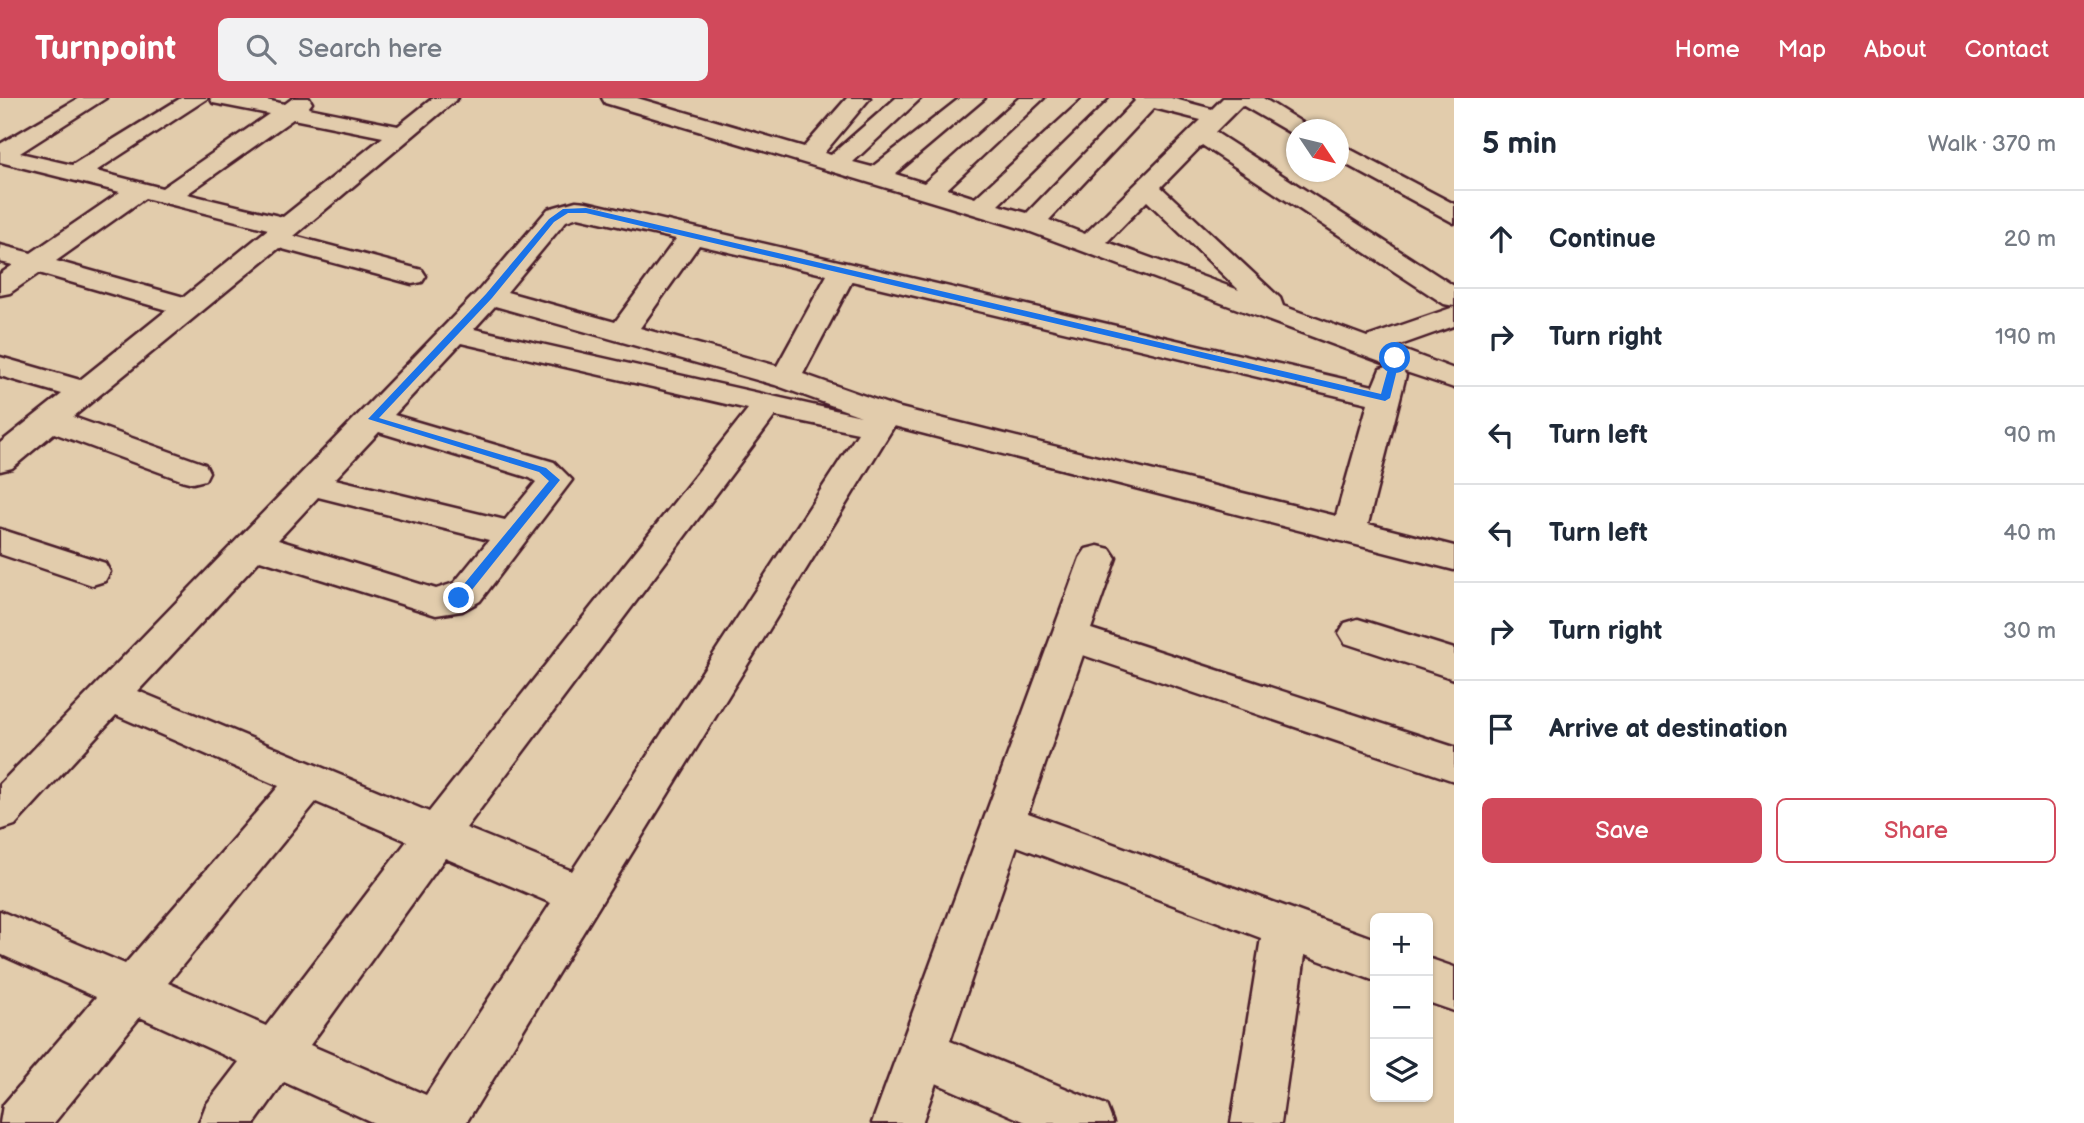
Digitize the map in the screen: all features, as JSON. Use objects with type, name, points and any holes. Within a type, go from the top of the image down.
[{"type":"street","points":[[75,174],[197,98]]},
{"type":"street","points":[[221,98],[298,105],[402,134]]},
{"type":"street","points":[[0,460],[447,98]]},
{"type":"street","points":[[809,156],[859,98]]},
{"type":"street","points":[[836,164],[910,98]]},
{"type":"street","points":[[877,176],[974,98]]},
{"type":"street","points":[[929,192],[1033,98]]},
{"type":"street","points":[[981,207],[1097,98]]},
{"type":"street","points":[[1032,223],[1149,98],[1208,125],[1454,298]]},
{"type":"street","points":[[1090,244],[1236,98]]},
{"type":"street","points":[[1247,98],[1286,121]]},
{"type":"street","points":[[0,154],[91,99]]},
{"type":"street","points":[[626,100],[1032,223],[1454,379]]},
{"type":"street","points":[[167,196],[298,105]]},
{"type":"street","points":[[0,154],[167,196],[412,276]]},
{"type":"street","points":[[1349,156],[1454,215]]},
{"type":"street","points":[[0,182],[33,163]]},
{"type":"street","points":[[1147,187],[1282,316]]},
{"type":"street","points":[[0,287],[140,190]]},
{"type":"street","points":[[0,813],[489,296],[551,220],[566,211],[586,210],[1385,398]]},
{"type":"street","points":[[623,331],[693,235]]},
{"type":"street","points":[[0,253],[188,307]]},
{"type":"street","points":[[224,1123],[437,834],[778,390],[843,271]]},
{"type":"street","points":[[489,296],[623,331],[778,390],[881,422],[1349,530],[1454,558]]},
{"type":"street","points":[[1381,352],[1454,316]]},
{"type":"street","points":[[454,332],[778,390]]},
{"type":"street","points":[[1349,530],[1385,398],[1381,352]]},
{"type":"street","points":[[0,366],[85,391]]},
{"type":"street","points":[[253,545],[436,602],[449,603],[467,592],[555,480],[550,474],[372,419]]},
{"type":"street","points":[[49,420],[193,472]]},
{"type":"street","points":[[437,1123],[881,422]]},
{"type":"street","points":[[311,484],[513,534]]},
{"type":"street","points":[[0,541],[92,572]]},
{"type":"street","points":[[897,1123],[1073,637],[1098,558]]},
{"type":"street","points":[[1358,634],[1454,664]]},
{"type":"street","points":[[1073,637],[1454,764]]},
{"type":"street","points":[[110,696],[579,895]]},
{"type":"street","points":[[21,1123],[309,780]]},
{"type":"street","points":[[1005,823],[1370,958]]},
{"type":"street","points":[[1256,1123],[1286,927]]},
{"type":"street","points":[[0,932],[431,1123]]},
{"type":"street","points":[[1433,981],[1454,989]]},
{"type":"street","points":[[922,1052],[1088,1123]]},
{"type":"route","points":[[459,598],[467,592],[555,480],[542,470],[372,419],[489,296],[551,220],[566,211],[586,210],[1385,398],[1395,358]]}]
